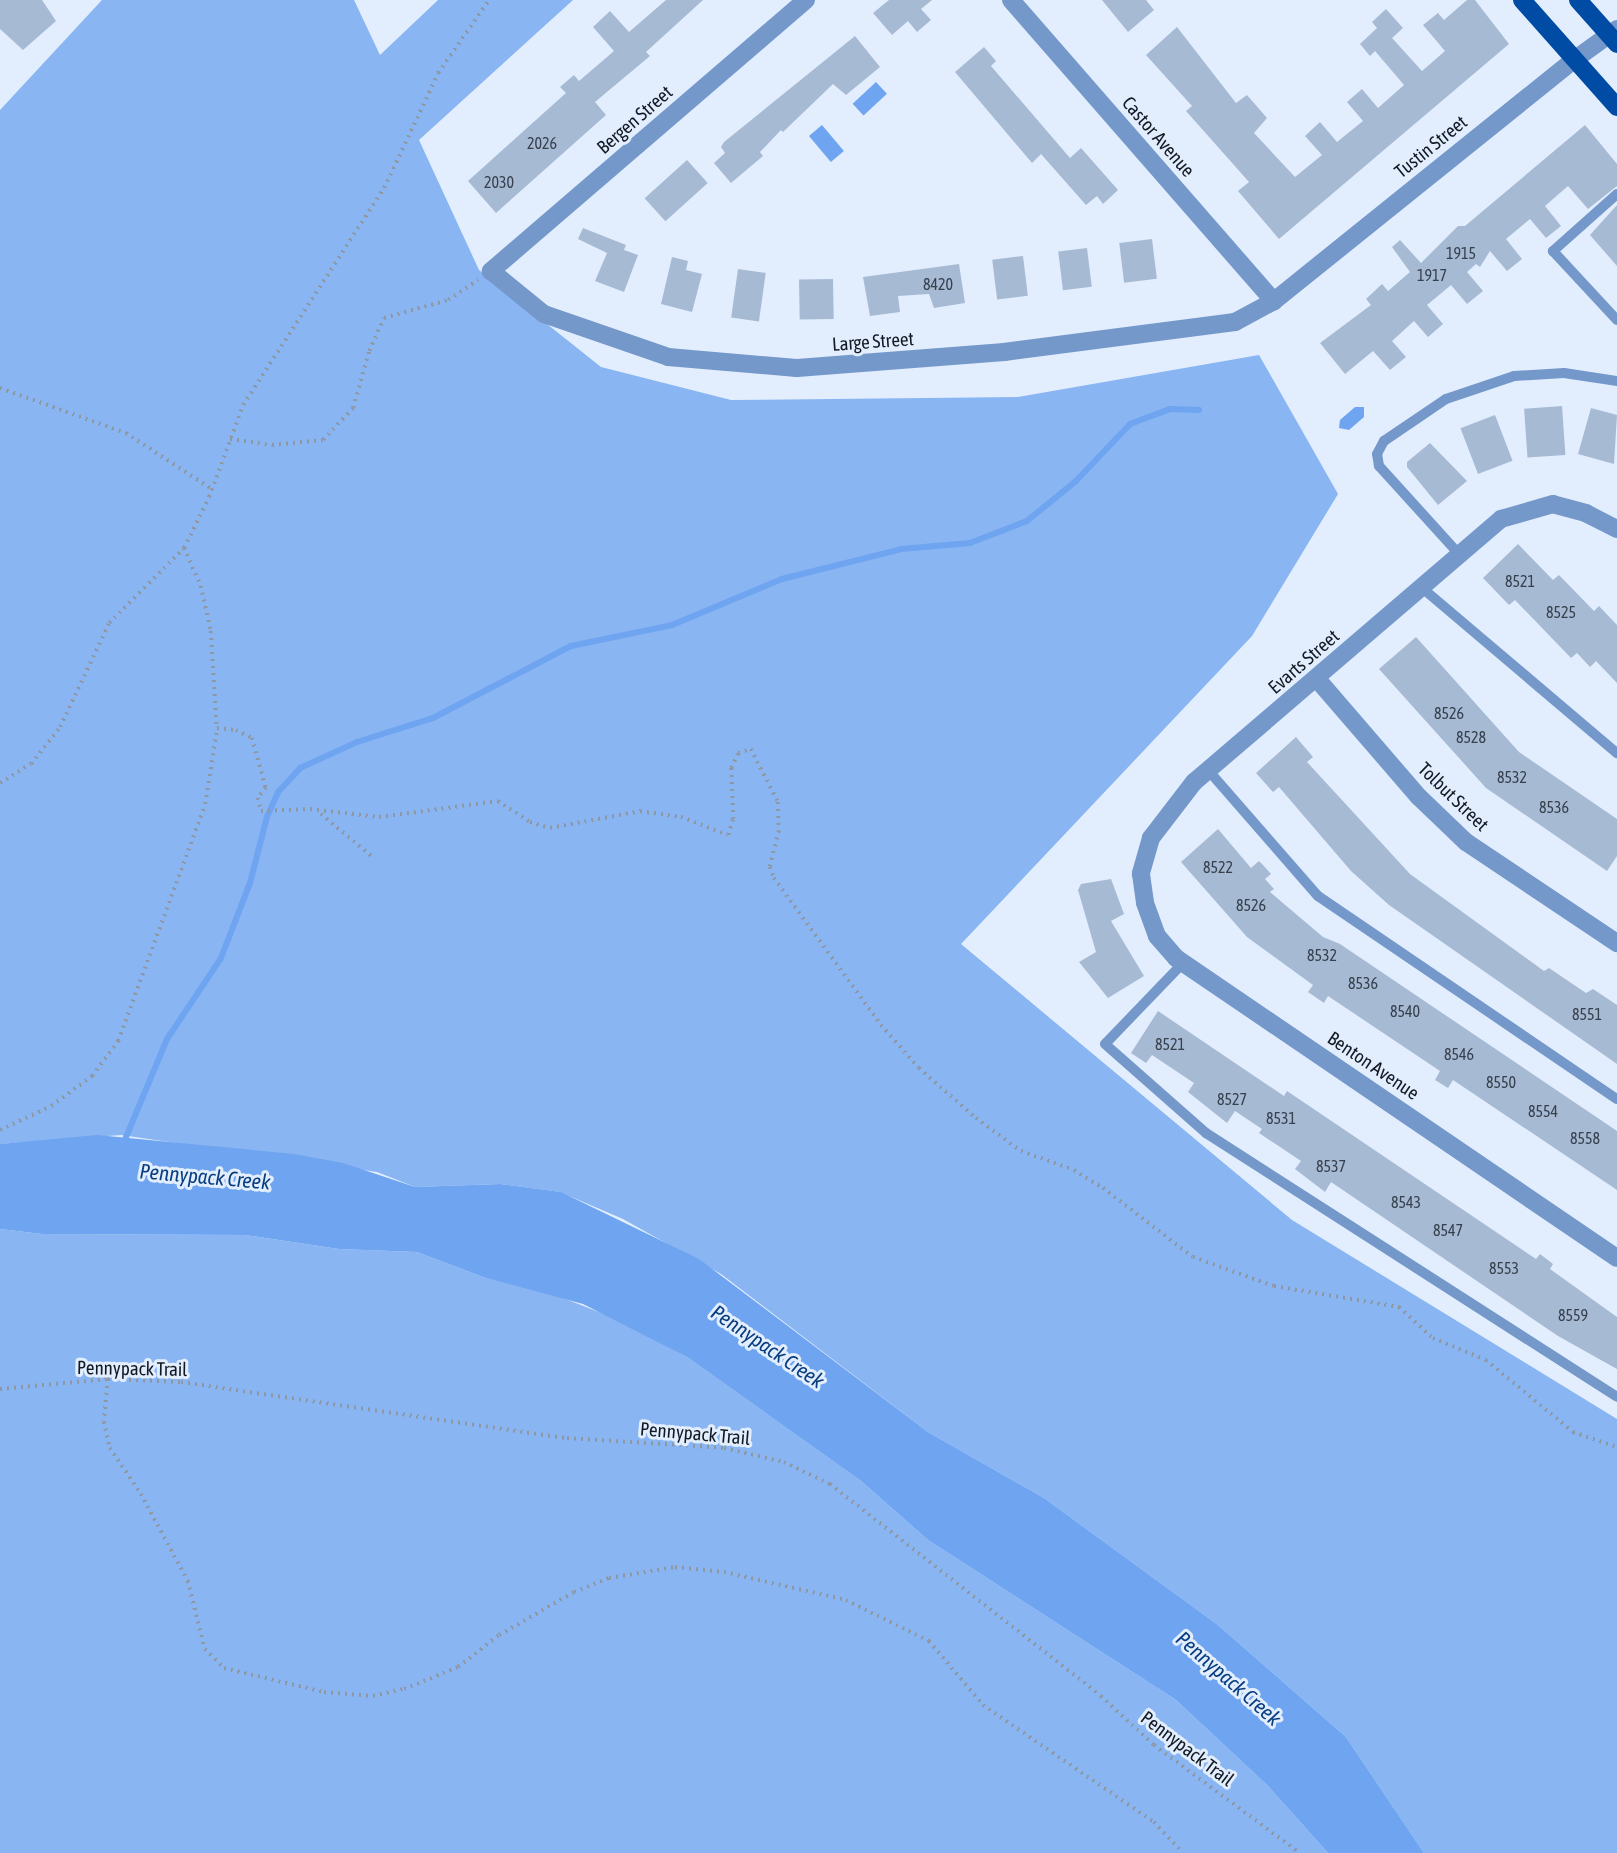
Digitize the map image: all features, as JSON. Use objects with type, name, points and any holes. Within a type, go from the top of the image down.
[{"type":"main road","points":[[1522,0],[1617,107]]},
{"type":"main road","points":[[1578,0],[1614,36]]},
{"type":"street","name":"Bergen Street","points":[[491,271],[806,0]]},
{"type":"street","name":"Castor Avenue","points":[[1011,0],[1273,302]]},
{"type":"street","name":"Tustin Street","points":[[1273,302],[1574,60],[1614,36]]},
{"type":"street","name":"Large Street","points":[[491,271],[544,314],[668,357],[797,368],[1017,351],[1235,322],[1273,302]]},
{"type":"street","name":"Evarts Street","points":[[1142,881],[1151,838],[1208,770],[1317,679],[1458,553],[1501,519],[1553,504],[1586,513],[1617,529]]},
{"type":"street","name":"Tolbut Street","points":[[1317,679],[1419,797],[1466,842],[1617,943]]},
{"type":"street","name":"Benton Avenue","points":[[1142,881],[1157,936],[1184,963],[1617,1258]]},
{"type":"lane","points":[[1617,194],[1553,251],[1617,320]]},
{"type":"lane","points":[[1458,553],[1379,466],[1377,454],[1384,441],[1446,399],[1514,376],[1564,373],[1617,381]]},
{"type":"lane","points":[[1421,587],[1617,753]]},
{"type":"lane","points":[[1208,770],[1318,896],[1617,1099]]},
{"type":"lane","points":[[1184,963],[1105,1044],[1206,1133],[1617,1396]]},
{"type":"path","points":[[0,783],[31,764],[60,727],[109,623],[184,548],[212,489],[243,405],[384,188],[438,73],[489,0]]},
{"type":"path","points":[[230,439],[272,445],[323,440],[353,408],[369,351],[384,318],[448,300],[491,271]]},
{"type":"path","points":[[0,388],[126,433],[212,489]]},
{"type":"path","points":[[0,1130],[51,1106],[92,1076],[118,1041],[205,804],[217,728],[211,631],[201,586],[184,548]]},
{"type":"path","points":[[217,728],[236,730],[252,738],[266,788],[258,798],[261,811],[393,817],[498,800],[530,822],[550,828],[640,811],[681,817],[728,835],[733,819],[731,768],[738,753],[751,749],[778,802],[779,831],[770,867],[774,878],[881,1025],[919,1068],[976,1118],[1021,1151],[1074,1170],[1103,1188],[1192,1257],[1273,1286],[1350,1295],[1399,1307],[1433,1338],[1486,1360],[1573,1432],[1617,1447]]},
{"type":"path","points":[[320,813],[375,859]]},
{"type":"path","points":[[108,1379],[104,1422],[110,1447],[141,1494],[188,1581],[205,1649],[224,1668],[324,1692],[373,1696],[404,1689],[458,1667],[499,1635],[574,1592],[609,1578],[675,1567],[724,1572],[845,1600],[929,1641],[983,1704],[1154,1822],[1183,1853]]},
{"type":"path","name":"Pennypack Trail","points":[[0,1389],[108,1379],[251,1390],[588,1441],[724,1448],[797,1466],[830,1484],[1101,1696],[1154,1745],[1300,1853]]},
{"type":"shaded area","points":[[102,0],[354,0],[380,55],[438,0],[573,0],[419,140],[479,270],[601,367],[731,400],[1018,397],[1259,355],[1338,494],[1252,636],[961,944],[1292,1220],[1617,1419],[1617,1853],[1424,1853],[1346,1737],[1218,1625],[1044,1498],[928,1432],[721,1274],[623,1219],[560,1192],[500,1184],[415,1187],[377,1172],[121,1135],[0,1144],[0,110]]},
{"type":"shaded area","points":[[0,1229],[42,1234],[245,1235],[339,1249],[417,1252],[483,1277],[545,1291],[614,1318],[687,1357],[861,1481],[928,1540],[1176,1700],[1267,1785],[1328,1853],[0,1853]]},
{"type":"water","points":[[876,82],[887,94],[864,116],[853,104]]},
{"type":"water","points":[[822,125],[844,151],[831,162],[809,136]]},
{"type":"water","points":[[1355,407],[1364,407],[1364,417],[1349,430],[1339,428],[1340,420]]},
{"type":"water","name":"Pennypack Creek","points":[[97,1135],[294,1154],[343,1163],[415,1187],[500,1184],[561,1192],[699,1259],[928,1432],[1044,1498],[1218,1625],[1346,1737],[1424,1853],[1328,1853],[1267,1785],[1176,1700],[928,1540],[861,1481],[687,1357],[583,1304],[483,1277],[417,1252],[339,1249],[245,1235],[42,1234],[0,1229],[0,1144]]},
{"type":"building","points":[[0,0],[42,0],[56,21],[23,50],[0,29]]},
{"type":"building","points":[[666,0],[703,0],[646,52],[650,56],[595,102],[606,115],[496,213],[468,181],[566,93],[560,87],[574,75],[579,81],[614,51],[593,27],[610,11],[629,32]]},
{"type":"building","points":[[889,0],[932,0],[921,9],[931,20],[917,32],[908,21],[892,35],[873,13]]},
{"type":"building","points":[[1102,0],[1146,0],[1154,10],[1128,32]]},
{"type":"building","points":[[1467,0],[1475,0],[1509,44],[1279,239],[1238,191],[1249,182],[1186,111],[1192,106],[1146,55],[1177,27],[1236,103],[1247,95],[1267,118],[1254,133],[1295,177],[1322,155],[1305,136],[1320,122],[1337,142],[1363,121],[1347,102],[1362,89],[1378,108],[1404,85],[1375,51],[1370,56],[1360,44],[1377,28],[1372,22],[1386,9],[1403,28],[1392,38],[1422,71],[1445,51],[1423,25],[1438,13],[1444,20]]},
{"type":"building","points":[[855,36],[880,67],[846,95],[833,84],[783,132],[781,130],[760,152],[763,156],[731,183],[714,163],[725,153],[721,147],[724,142]]},
{"type":"building","points":[[984,47],[996,61],[991,66],[1070,158],[1081,148],[1118,190],[1103,204],[1097,196],[1086,205],[1041,154],[1032,163],[955,72]]},
{"type":"building","points":[[1585,125],[1617,164],[1617,186],[1588,209],[1568,186],[1545,206],[1561,226],[1546,238],[1530,219],[1506,239],[1522,259],[1507,271],[1490,251],[1480,267],[1476,264],[1467,272],[1483,291],[1467,304],[1451,285],[1427,305],[1443,324],[1428,337],[1414,321],[1392,341],[1406,357],[1390,370],[1373,351],[1345,374],[1320,343],[1371,305],[1366,299],[1382,284],[1388,291],[1410,272],[1392,247],[1400,240],[1421,263],[1458,226],[1465,226]]},
{"type":"building","points":[[687,160],[708,183],[665,221],[645,198]]},
{"type":"building","points":[[1617,205],[1617,266],[1590,235]]},
{"type":"building","points":[[583,228],[626,245],[624,250],[638,255],[624,292],[595,281],[607,253],[578,239]]},
{"type":"building","points":[[1152,239],[1157,279],[1124,283],[1119,243]]},
{"type":"building","points":[[1087,248],[1092,287],[1063,290],[1058,252]]},
{"type":"building","points":[[1023,256],[1028,296],[997,299],[992,260]]},
{"type":"building","points":[[672,257],[688,261],[686,270],[702,274],[692,312],[661,304]]},
{"type":"building","points":[[959,264],[965,303],[934,308],[929,294],[898,296],[900,312],[870,316],[863,277]]},
{"type":"building","points":[[738,269],[766,273],[759,321],[731,318]]},
{"type":"building","points":[[833,279],[834,319],[800,320],[799,280]]},
{"type":"building","points":[[1562,406],[1565,455],[1528,458],[1524,409]]},
{"type":"building","points":[[1591,408],[1617,415],[1614,464],[1578,454]]},
{"type":"building","points":[[1495,415],[1513,461],[1478,474],[1460,428]]},
{"type":"building","points":[[1430,443],[1467,481],[1438,505],[1407,467],[1407,462]]},
{"type":"building","points":[[1518,544],[1553,580],[1559,575],[1594,611],[1599,606],[1617,625],[1617,683],[1596,661],[1590,667],[1577,653],[1571,658],[1515,600],[1509,605],[1483,578]]},
{"type":"building","points":[[1416,637],[1519,752],[1617,819],[1617,856],[1607,871],[1486,788],[1379,669]]},
{"type":"building","points":[[1296,737],[1313,757],[1307,762],[1410,874],[1544,971],[1549,968],[1586,993],[1593,989],[1617,1005],[1617,1064],[1389,905],[1351,871],[1279,787],[1273,792],[1256,773]]},
{"type":"building","points":[[1218,829],[1251,868],[1259,861],[1263,865],[1271,874],[1265,879],[1274,889],[1270,892],[1323,937],[1340,944],[1617,1131],[1617,1190],[1453,1080],[1448,1088],[1435,1080],[1440,1071],[1328,996],[1324,1003],[1308,992],[1313,985],[1247,937],[1181,862]]},
{"type":"building","points":[[1111,879],[1124,914],[1111,921],[1144,976],[1108,998],[1079,962],[1096,952],[1078,890],[1081,884]]},
{"type":"building","points":[[1158,1011],[1284,1096],[1287,1091],[1536,1259],[1540,1254],[1553,1264],[1550,1269],[1617,1317],[1617,1369],[1558,1336],[1331,1182],[1325,1192],[1295,1169],[1301,1161],[1259,1133],[1262,1129],[1235,1111],[1227,1123],[1188,1092],[1194,1083],[1152,1055],[1146,1063],[1131,1053]]},
{"type":"waterway","points":[[124,1142],[167,1039],[221,958],[250,883],[267,817],[278,792],[300,768],[357,742],[433,718],[571,646],[672,625],[782,579],[901,549],[970,543],[1027,521],[1076,481],[1130,424],[1170,409],[1199,410]]}]
